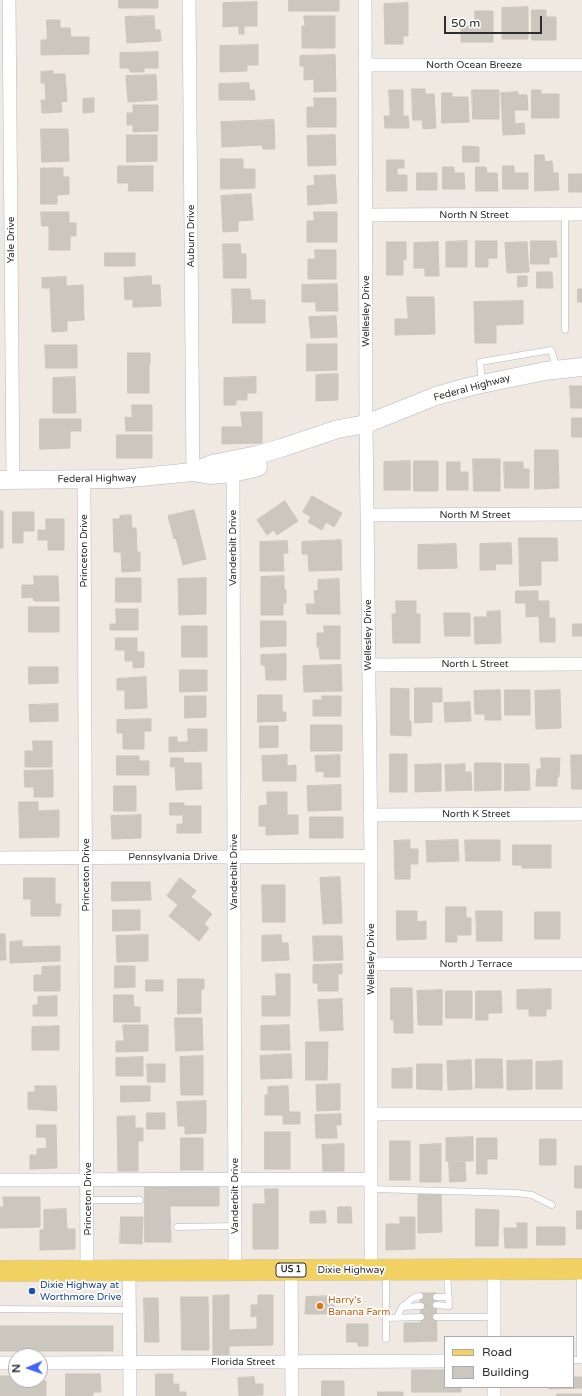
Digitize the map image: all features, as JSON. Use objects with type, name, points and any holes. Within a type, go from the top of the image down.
[{"type":"main road","name":"Federal Highway","points":[[193,472],[210,475],[233,473],[278,462],[341,440],[366,424],[436,396],[508,378],[582,367]]},
{"type":"main road","name":"Federal Highway","points":[[6,480],[84,480],[154,477],[193,472],[212,464],[257,455],[338,429],[366,424]]},
{"type":"main road","name":"Dixie Highway","points":[[0,1271],[581,1269]]},
{"type":"street","name":"Yale Drive","points":[[6,480],[9,0]]},
{"type":"street","name":"Auburn Drive","points":[[189,0],[193,472]]},
{"type":"street","name":"Wellesley Drive","points":[[365,0],[366,424],[371,856],[371,1184],[378,1270]]},
{"type":"street","name":"North Ocean Breeze","points":[[365,65],[582,65]]},
{"type":"street","name":"North N Street","points":[[366,215],[582,214]]},
{"type":"street","name":"Vanderbilt Drive","points":[[233,473],[235,1270]]},
{"type":"street","name":"Princeton Drive","points":[[84,480],[88,1271]]},
{"type":"street","name":"North M Street","points":[[367,515],[582,514]]},
{"type":"street","name":"North L Street","points":[[368,665],[582,664]]},
{"type":"street","name":"North K Street","points":[[370,815],[582,814]]},
{"type":"street","name":"Pennsylvania Drive","points":[[0,858],[371,856]]},
{"type":"street","name":"North J Terrace","points":[[371,964],[582,964]]},
{"type":"street","points":[[371,1114],[582,1114]]},
{"type":"street","points":[[0,1180],[235,1179],[371,1184]]},
{"type":"street","points":[[494,1269],[494,1336]]},
{"type":"street","points":[[129,1270],[130,1396]]},
{"type":"street","points":[[291,1270],[292,1396]]},
{"type":"street","name":"Florida Street","points":[[48,1363],[444,1361]]},
{"type":"lane","points":[[565,214],[565,330]]},
{"type":"lane","points":[[371,1184],[516,1193],[532,1196],[552,1205]]},
{"type":"lane","points":[[88,1200],[140,1200]]},
{"type":"lane","points":[[177,1227],[235,1226]]},
{"type":"lane","points":[[447,1269],[449,1317]]},
{"type":"lane","points":[[574,1360],[580,1360],[581,1269]]},
{"type":"lane","points":[[378,1270],[386,1318],[386,1339]]},
{"type":"lane","points":[[397,1317],[402,1307],[413,1298],[420,1296]]},
{"type":"lane","points":[[436,1297],[449,1296]]},
{"type":"lane","points":[[436,1305],[449,1306]]},
{"type":"lane","points":[[402,1307],[420,1306]]},
{"type":"lane","points":[[0,1309],[129,1310]]},
{"type":"lane","points":[[436,1317],[494,1316]]},
{"type":"lane","points":[[386,1318],[421,1317]]},
{"type":"building","points":[[119,0],[158,0],[158,8],[119,8]]},
{"type":"building","points":[[289,0],[339,0],[339,11],[289,11]]},
{"type":"building","points":[[257,2],[257,26],[244,26],[244,34],[239,34],[239,26],[223,27],[223,3]]},
{"type":"building","points":[[408,3],[408,36],[403,36],[403,44],[385,44],[384,4]]},
{"type":"building","points":[[528,7],[528,39],[502,39],[502,8]]},
{"type":"building","points":[[532,10],[546,10],[546,17],[556,17],[556,40],[532,40]]},
{"type":"building","points":[[475,11],[493,11],[493,42],[461,42],[461,26],[475,26]]},
{"type":"building","points":[[154,16],[155,30],[160,30],[161,41],[127,43],[125,17]]},
{"type":"building","points":[[304,16],[335,16],[335,48],[302,48],[302,26],[305,26]]},
{"type":"building","points":[[47,20],[60,20],[60,28],[70,28],[71,37],[89,37],[89,54],[41,55],[41,40],[47,40]]},
{"type":"building","points":[[258,45],[258,65],[247,65],[247,71],[220,72],[220,46]]},
{"type":"building","points":[[158,52],[158,68],[144,68],[144,72],[130,72],[129,68],[120,68],[120,53]]},
{"type":"building","points":[[335,55],[336,91],[314,92],[314,79],[304,80],[304,66],[300,66],[300,56]]},
{"type":"building","points":[[53,71],[53,74],[65,74],[67,101],[61,102],[62,112],[42,113],[41,100],[46,100],[45,83],[41,83],[41,72]]},
{"type":"building","points":[[156,75],[157,100],[128,102],[126,76]]},
{"type":"building","points":[[249,83],[249,90],[254,90],[255,100],[219,100],[219,84]]},
{"type":"building","points":[[412,89],[425,89],[425,94],[434,94],[436,128],[423,129],[422,120],[413,120]]},
{"type":"building","points":[[389,90],[403,90],[403,116],[408,116],[409,128],[385,128],[384,116],[390,116]]},
{"type":"building","points":[[472,90],[499,90],[499,119],[473,119]]},
{"type":"building","points":[[532,90],[541,90],[541,94],[559,94],[559,118],[532,118]]},
{"type":"building","points":[[518,92],[518,95],[527,95],[528,110],[514,110],[515,124],[524,123],[525,134],[503,135],[501,93]]},
{"type":"building","points":[[442,93],[452,93],[452,97],[468,97],[469,122],[442,123]]},
{"type":"building","points":[[94,98],[94,112],[83,113],[83,99]]},
{"type":"building","points":[[314,98],[336,98],[336,127],[307,127],[307,107],[314,107]]},
{"type":"building","points":[[133,105],[158,105],[158,131],[133,132],[133,125],[127,125],[127,113],[133,113]]},
{"type":"building","points":[[274,120],[275,149],[263,149],[262,145],[222,147],[221,122]]},
{"type":"building","points":[[41,129],[68,129],[69,161],[42,162]]},
{"type":"building","points":[[127,135],[157,135],[157,161],[127,162]]},
{"type":"building","points":[[335,135],[336,165],[308,166],[307,136]]},
{"type":"building","points":[[463,146],[479,147],[479,162],[463,162]]},
{"type":"building","points":[[535,155],[544,155],[545,162],[552,161],[553,173],[558,173],[559,190],[535,191]]},
{"type":"building","points":[[221,159],[243,159],[243,169],[255,169],[255,188],[221,189]]},
{"type":"building","points":[[387,160],[404,160],[404,168],[397,168],[397,175],[407,175],[407,191],[387,191]]},
{"type":"building","points":[[118,166],[153,166],[153,191],[128,191],[129,183],[118,183]]},
{"type":"building","points":[[503,166],[514,166],[514,173],[528,173],[528,189],[503,189]]},
{"type":"building","points":[[443,167],[454,167],[454,173],[464,173],[465,189],[443,189]]},
{"type":"building","points":[[476,167],[486,167],[487,173],[497,173],[498,191],[476,191]]},
{"type":"building","points":[[41,168],[63,168],[63,177],[69,177],[69,194],[57,195],[57,204],[41,204]]},
{"type":"building","points":[[417,173],[437,173],[437,190],[417,190]]},
{"type":"building","points":[[569,174],[582,174],[582,192],[569,192]]},
{"type":"building","points":[[335,175],[337,203],[308,205],[307,186],[315,185],[314,176]]},
{"type":"building","points":[[251,194],[253,220],[238,221],[238,231],[223,232],[221,196]]},
{"type":"building","points":[[41,212],[69,212],[69,223],[76,223],[76,236],[70,236],[70,250],[49,250],[49,226],[42,226]]},
{"type":"building","points":[[314,212],[337,212],[337,242],[307,242],[307,221],[314,221]]},
{"type":"building","points":[[467,241],[467,267],[446,267],[446,242]]},
{"type":"building","points":[[476,241],[497,241],[497,258],[488,258],[488,267],[476,267]]},
{"type":"building","points":[[531,241],[556,241],[557,257],[549,257],[549,264],[531,264]]},
{"type":"building","points":[[387,242],[406,242],[406,260],[403,259],[403,275],[387,275]]},
{"type":"building","points":[[438,242],[439,276],[425,276],[425,268],[414,268],[414,243]]},
{"type":"building","points":[[527,242],[529,272],[507,273],[505,243]]},
{"type":"building","points":[[223,244],[240,244],[241,254],[246,254],[246,278],[224,278]]},
{"type":"building","points":[[315,250],[336,250],[336,279],[308,279],[308,259],[315,259]]},
{"type":"building","points":[[105,253],[135,253],[135,266],[105,266]]},
{"type":"building","points":[[537,272],[552,272],[553,288],[537,288]]},
{"type":"building","points":[[151,276],[152,285],[160,285],[161,306],[133,307],[133,299],[125,300],[124,278]]},
{"type":"building","points":[[518,276],[527,276],[527,286],[518,287]]},
{"type":"building","points":[[66,277],[66,286],[83,285],[84,320],[67,321],[67,331],[52,332],[50,288],[42,288],[42,278]]},
{"type":"building","points":[[337,284],[338,311],[316,311],[316,302],[302,302],[302,285]]},
{"type":"building","points":[[232,289],[250,289],[251,300],[265,300],[265,323],[233,323]]},
{"type":"building","points":[[578,289],[582,289],[582,302],[578,302]]},
{"type":"building","points":[[407,297],[434,297],[435,334],[395,335],[395,319],[408,319]]},
{"type":"building","points":[[523,301],[523,324],[496,325],[496,343],[475,343],[474,302]]},
{"type":"building","points":[[336,316],[337,337],[311,338],[309,317]]},
{"type":"building","points":[[307,344],[337,344],[337,370],[307,371]]},
{"type":"building","points":[[45,345],[77,345],[77,368],[46,368]]},
{"type":"building","points":[[128,353],[150,353],[149,393],[128,393]]},
{"type":"building","points":[[338,374],[338,400],[316,401],[316,375]]},
{"type":"building","points":[[75,377],[76,413],[53,413],[53,378]]},
{"type":"building","points":[[256,377],[256,393],[247,393],[247,400],[236,400],[236,405],[224,405],[224,378]]},
{"type":"building","points":[[570,386],[582,386],[582,408],[571,408]]},
{"type":"building","points":[[132,405],[152,405],[152,431],[126,431],[125,417],[132,418]]},
{"type":"building","points":[[241,412],[262,412],[262,443],[222,444],[222,427],[242,427]]},
{"type":"building","points":[[572,418],[582,418],[582,437],[572,437]]},
{"type":"building","points":[[40,419],[81,419],[81,431],[70,431],[70,448],[40,449]]},
{"type":"building","points":[[117,435],[152,435],[152,458],[117,458]]},
{"type":"building","points":[[535,450],[558,450],[559,488],[535,489]]},
{"type":"building","points":[[473,459],[500,459],[500,491],[474,491]]},
{"type":"building","points":[[410,461],[410,490],[384,490],[384,462]]},
{"type":"building","points":[[414,461],[438,461],[438,491],[414,491]]},
{"type":"building","points":[[447,462],[460,462],[460,472],[468,472],[468,490],[447,490]]},
{"type":"building","points":[[504,462],[523,462],[523,469],[529,469],[529,488],[505,488]]},
{"type":"building","points":[[312,496],[342,513],[334,527],[326,522],[322,530],[308,522],[311,517],[303,512]]},
{"type":"building","points":[[285,501],[298,521],[277,535],[274,530],[267,535],[257,520]]},
{"type":"building","points":[[194,510],[206,559],[183,565],[176,538],[174,539],[168,516]]},
{"type":"building","points":[[0,511],[3,511],[3,548],[0,548]]},
{"type":"building","points":[[13,512],[34,512],[34,531],[23,531],[23,543],[13,543]]},
{"type":"building","points":[[131,515],[132,528],[136,528],[137,552],[140,552],[140,571],[122,572],[121,552],[114,552],[113,519],[120,519],[120,516]]},
{"type":"building","points":[[46,519],[64,519],[64,550],[48,550],[48,540],[38,540],[38,530],[46,530]]},
{"type":"building","points":[[519,538],[557,538],[558,561],[541,561],[541,585],[520,586]]},
{"type":"building","points":[[341,540],[342,570],[309,571],[308,554],[302,554],[302,542]]},
{"type":"building","points":[[287,541],[288,553],[283,553],[284,571],[260,571],[260,542]]},
{"type":"building","points":[[511,543],[512,564],[495,564],[496,570],[480,570],[480,544]]},
{"type":"building","points":[[456,544],[457,568],[418,569],[418,545]]},
{"type":"building","points":[[34,576],[58,576],[59,601],[34,601],[33,597],[22,598],[22,585],[34,585]]},
{"type":"building","points":[[284,576],[286,603],[283,603],[283,615],[261,615],[261,577]]},
{"type":"building","points":[[116,578],[141,578],[141,602],[116,602]]},
{"type":"building","points":[[206,578],[206,614],[179,615],[178,579]]},
{"type":"building","points":[[339,579],[340,614],[307,614],[306,604],[315,604],[314,591],[318,591],[318,580]]},
{"type":"building","points":[[516,591],[538,591],[538,601],[549,601],[549,618],[555,618],[555,642],[540,642],[539,616],[526,617],[526,603],[516,603]]},
{"type":"building","points":[[396,601],[416,601],[416,614],[420,614],[420,643],[393,643],[392,614],[396,614]]},
{"type":"building","points":[[29,607],[59,607],[59,632],[29,632]]},
{"type":"building","points":[[116,609],[138,609],[138,630],[110,630],[110,624],[116,624]]},
{"type":"building","points":[[500,611],[501,643],[475,644],[474,617],[487,617],[487,612]]},
{"type":"building","points":[[444,613],[470,613],[470,636],[445,636]]},
{"type":"building","points":[[261,621],[286,621],[286,646],[261,647]]},
{"type":"building","points":[[573,624],[582,624],[582,636],[573,636]]},
{"type":"building","points":[[182,626],[207,626],[207,657],[182,657]]},
{"type":"building","points":[[324,626],[340,626],[340,659],[320,659],[319,647],[317,647],[317,633],[324,633]]},
{"type":"building","points":[[116,638],[137,638],[137,652],[144,652],[144,667],[133,668],[133,661],[125,661],[125,650],[116,650]]},
{"type":"building","points":[[286,654],[286,680],[266,680],[265,665],[261,665],[261,655]]},
{"type":"building","points":[[341,665],[342,691],[304,692],[303,666]]},
{"type":"building","points":[[29,667],[58,667],[58,683],[29,684]]},
{"type":"building","points":[[180,670],[207,670],[207,691],[180,692]]},
{"type":"building","points":[[146,677],[147,708],[125,709],[125,690],[117,690],[117,679]]},
{"type":"building","points":[[391,688],[409,689],[409,721],[411,721],[411,736],[391,735]]},
{"type":"building","points":[[415,688],[442,688],[442,702],[432,702],[432,722],[415,723]]},
{"type":"building","points":[[500,690],[501,720],[485,720],[485,714],[475,714],[474,691]]},
{"type":"building","points":[[505,690],[530,690],[530,715],[505,715]]},
{"type":"building","points":[[560,690],[561,728],[536,729],[535,691]]},
{"type":"building","points":[[258,695],[282,695],[282,712],[286,712],[286,721],[258,722]]},
{"type":"building","points":[[185,696],[206,696],[206,717],[185,718]]},
{"type":"building","points":[[322,696],[341,696],[341,716],[313,716],[313,700],[322,700]]},
{"type":"building","points":[[470,702],[471,721],[445,722],[444,703]]},
{"type":"building","points":[[58,704],[58,721],[30,722],[29,705]]},
{"type":"building","points":[[151,719],[151,731],[144,731],[144,749],[123,749],[123,733],[117,733],[117,720]]},
{"type":"building","points":[[311,725],[342,725],[342,751],[311,751]]},
{"type":"building","points":[[260,726],[278,726],[278,747],[260,748]]},
{"type":"building","points":[[188,729],[207,729],[207,751],[169,752],[169,737],[177,737],[177,742],[188,742]]},
{"type":"building","points":[[33,741],[52,741],[52,767],[25,767],[25,751],[33,751]]},
{"type":"building","points":[[390,754],[407,754],[407,792],[390,792]]},
{"type":"building","points":[[287,755],[287,766],[296,765],[296,781],[263,781],[262,756]]},
{"type":"building","points":[[340,755],[340,777],[324,777],[324,771],[316,772],[315,756]]},
{"type":"building","points":[[571,755],[582,755],[582,789],[572,789]]},
{"type":"building","points":[[117,756],[139,756],[139,761],[149,761],[149,775],[117,775]]},
{"type":"building","points":[[171,758],[183,758],[184,763],[201,763],[202,789],[176,790],[175,766],[171,767]]},
{"type":"building","points":[[541,758],[560,758],[557,786],[536,786],[537,769],[541,769]]},
{"type":"building","points":[[475,763],[501,763],[501,790],[475,791]]},
{"type":"building","points":[[441,764],[441,791],[415,792],[415,765]]},
{"type":"building","points":[[465,764],[465,772],[471,772],[472,790],[446,791],[445,765]]},
{"type":"building","points":[[505,764],[529,764],[530,790],[505,791]]},
{"type":"building","points":[[53,770],[53,797],[34,797],[34,787],[25,787],[24,771]]},
{"type":"building","points":[[341,785],[341,810],[308,811],[307,786]]},
{"type":"building","points":[[114,786],[136,786],[136,811],[114,811]]},
{"type":"building","points":[[267,792],[287,792],[287,815],[298,815],[298,834],[266,835],[266,826],[259,826],[259,806],[267,805]]},
{"type":"building","points":[[19,802],[38,802],[38,811],[59,810],[59,837],[20,838]]},
{"type":"building","points":[[170,803],[184,803],[184,806],[201,806],[201,833],[177,833],[177,824],[183,824],[183,815],[170,815]]},
{"type":"building","points":[[141,815],[141,838],[112,839],[111,816]]},
{"type":"building","points":[[310,817],[343,817],[343,838],[310,838]]},
{"type":"building","points":[[410,840],[410,849],[418,849],[418,864],[410,864],[410,879],[395,879],[394,841]]},
{"type":"building","points":[[458,840],[459,861],[427,862],[426,841]]},
{"type":"building","points":[[465,840],[500,840],[500,861],[466,861]]},
{"type":"building","points":[[513,845],[551,845],[551,868],[522,868],[522,865],[513,865]]},
{"type":"building","points":[[340,877],[342,923],[323,924],[320,878]]},
{"type":"building","points":[[24,878],[55,878],[55,904],[61,904],[60,916],[31,916],[31,899],[24,899]]},
{"type":"building","points":[[180,878],[196,891],[191,897],[212,914],[204,924],[209,928],[199,941],[169,916],[178,905],[167,896]]},
{"type":"building","points":[[112,882],[150,882],[151,900],[112,901]]},
{"type":"building","points":[[262,885],[285,885],[285,922],[263,922]]},
{"type":"building","points":[[446,907],[466,907],[466,918],[471,918],[471,935],[457,935],[457,942],[446,942]]},
{"type":"building","points":[[113,910],[140,910],[140,930],[113,931]]},
{"type":"building","points":[[397,911],[417,911],[417,922],[426,921],[426,939],[397,940]]},
{"type":"building","points":[[476,911],[502,911],[502,941],[477,941]]},
{"type":"building","points":[[535,912],[560,912],[560,939],[535,939]]},
{"type":"building","points":[[0,934],[5,934],[6,960],[0,960]]},
{"type":"building","points":[[148,935],[148,961],[117,962],[116,936]]},
{"type":"building","points":[[281,935],[282,943],[288,943],[289,960],[262,961],[262,936]]},
{"type":"building","points":[[313,936],[342,936],[343,960],[314,961]]},
{"type":"building","points":[[22,941],[22,947],[60,946],[60,961],[10,963],[10,942]]},
{"type":"building","points":[[342,964],[342,974],[338,974],[338,991],[318,991],[318,983],[313,983],[313,965]]},
{"type":"building","points":[[60,966],[60,991],[34,991],[34,975],[42,975],[42,967]]},
{"type":"building","points":[[115,966],[135,966],[135,987],[115,988]]},
{"type":"building","points":[[276,974],[290,974],[290,1016],[262,1016],[262,996],[276,996]]},
{"type":"building","points":[[178,979],[204,979],[204,989],[201,989],[201,1013],[178,1014]]},
{"type":"building","points":[[146,980],[163,980],[163,991],[146,991]]},
{"type":"building","points":[[391,988],[412,988],[413,1033],[394,1033],[394,1020],[391,1020]]},
{"type":"building","points":[[551,989],[551,1009],[546,1009],[546,1016],[529,1016],[529,1009],[517,1009],[517,990]]},
{"type":"building","points":[[442,990],[442,1025],[418,1025],[417,991]]},
{"type":"building","points":[[446,991],[472,991],[472,1018],[446,1018]]},
{"type":"building","points":[[476,991],[501,991],[502,1013],[488,1013],[488,1020],[476,1020]]},
{"type":"building","points":[[114,995],[133,995],[134,1007],[140,1007],[140,1022],[114,1022]]},
{"type":"building","points":[[57,996],[57,1016],[33,1016],[33,1005],[38,1005],[38,997]]},
{"type":"building","points":[[342,999],[343,1030],[320,1031],[318,1000]]},
{"type":"building","points":[[175,1018],[202,1018],[203,1050],[176,1051]]},
{"type":"building","points":[[123,1025],[148,1025],[148,1051],[116,1052],[116,1041],[124,1041]]},
{"type":"building","points":[[289,1025],[290,1050],[261,1050],[261,1026]]},
{"type":"building","points":[[59,1026],[59,1050],[32,1050],[32,1027]]},
{"type":"building","points":[[306,1042],[328,1042],[327,1080],[306,1080]]},
{"type":"building","points":[[291,1054],[292,1078],[261,1079],[260,1056]]},
{"type":"building","points":[[203,1056],[203,1095],[181,1095],[180,1057]]},
{"type":"building","points":[[143,1057],[143,1076],[116,1076],[116,1058]]},
{"type":"building","points":[[476,1059],[502,1059],[503,1088],[476,1088]]},
{"type":"building","points":[[471,1060],[472,1089],[448,1090],[447,1061]]},
{"type":"building","points":[[532,1060],[532,1089],[507,1090],[507,1061]]},
{"type":"building","points":[[562,1061],[562,1089],[536,1089],[536,1062]]},
{"type":"building","points":[[147,1064],[165,1064],[165,1082],[148,1082]]},
{"type":"building","points":[[417,1064],[442,1064],[442,1090],[417,1089]]},
{"type":"building","points":[[412,1068],[412,1088],[392,1088],[392,1069]]},
{"type":"building","points":[[340,1084],[340,1110],[317,1111],[316,1085]]},
{"type":"building","points":[[35,1086],[56,1086],[57,1111],[28,1109],[28,1092],[35,1092]]},
{"type":"building","points":[[121,1086],[150,1086],[150,1101],[121,1102]]},
{"type":"building","points":[[288,1086],[289,1112],[300,1112],[300,1124],[283,1124],[283,1115],[265,1115],[265,1095],[268,1095],[268,1087]]},
{"type":"building","points":[[206,1101],[206,1133],[185,1134],[185,1126],[178,1126],[177,1102]]},
{"type":"building","points":[[147,1113],[165,1113],[165,1129],[147,1129]]},
{"type":"building","points":[[341,1114],[341,1125],[336,1125],[337,1138],[316,1138],[315,1115]]},
{"type":"building","points":[[135,1116],[135,1128],[143,1128],[143,1141],[138,1141],[138,1171],[118,1171],[117,1117]]},
{"type":"building","points":[[37,1125],[56,1125],[57,1168],[30,1169],[30,1155],[37,1155],[37,1149],[47,1148],[46,1137],[37,1137]]},
{"type":"building","points":[[265,1132],[290,1132],[290,1169],[265,1169]]},
{"type":"building","points":[[473,1137],[473,1161],[446,1161],[446,1138]]},
{"type":"building","points":[[181,1138],[203,1138],[203,1170],[181,1170]]},
{"type":"building","points":[[477,1138],[497,1138],[497,1159],[487,1159],[487,1174],[477,1174]]},
{"type":"building","points":[[540,1139],[556,1139],[556,1165],[540,1165]]},
{"type":"building","points":[[390,1141],[410,1141],[410,1180],[390,1180]]},
{"type":"building","points":[[344,1144],[344,1171],[323,1171],[322,1145]]},
{"type":"building","points":[[441,1144],[441,1182],[420,1182],[420,1145]]},
{"type":"building","points":[[449,1162],[465,1162],[466,1181],[450,1182]]},
{"type":"building","points":[[575,1166],[582,1166],[582,1188],[575,1188]]},
{"type":"building","points":[[145,1187],[219,1187],[219,1206],[170,1206],[171,1242],[145,1242]]},
{"type":"building","points":[[265,1189],[278,1189],[278,1249],[253,1249],[253,1204],[265,1204]]},
{"type":"building","points":[[441,1194],[442,1232],[418,1233],[418,1195]]},
{"type":"building","points":[[3,1197],[40,1197],[40,1227],[0,1228],[0,1207],[4,1207]]},
{"type":"building","points":[[338,1207],[351,1207],[352,1223],[338,1223]]},
{"type":"building","points":[[66,1209],[67,1229],[75,1229],[75,1249],[40,1250],[40,1230],[44,1230],[44,1210]]},
{"type":"building","points":[[476,1209],[499,1210],[498,1246],[476,1246]]},
{"type":"building","points":[[325,1211],[326,1223],[310,1223],[310,1212]]},
{"type":"building","points":[[577,1211],[582,1211],[582,1229],[577,1229]]},
{"type":"building","points":[[121,1217],[143,1217],[142,1244],[120,1243]]},
{"type":"building","points":[[400,1217],[415,1217],[415,1249],[386,1250],[386,1224],[400,1224]]},
{"type":"building","points":[[517,1223],[527,1223],[527,1248],[505,1248],[504,1228],[517,1228]]},
{"type":"building","points":[[537,1227],[565,1227],[565,1245],[537,1245]]},
{"type":"building","points":[[420,1293],[436,1293],[437,1341],[404,1342],[404,1323],[421,1323]]},
{"type":"building","points":[[229,1295],[229,1330],[257,1329],[257,1316],[251,1317],[251,1305],[258,1305],[258,1295],[273,1295],[273,1345],[229,1346],[229,1355],[213,1355],[213,1296]]},
{"type":"building","name":"Harry's Banana Farm","points":[[334,1296],[334,1314],[305,1314],[306,1297]]},
{"type":"building","points":[[181,1297],[208,1297],[209,1350],[182,1350]]},
{"type":"building","points":[[144,1298],[158,1298],[159,1342],[145,1342]]},
{"type":"building","points":[[347,1324],[368,1324],[368,1346],[358,1346],[358,1342],[347,1342]]},
{"type":"building","points":[[0,1326],[113,1326],[113,1351],[48,1351],[48,1348],[8,1348],[8,1351],[0,1351]]},
{"type":"building","points":[[412,1370],[444,1370],[444,1388],[461,1388],[461,1392],[412,1392]]},
{"type":"building","points":[[66,1374],[100,1374],[101,1392],[93,1392],[93,1396],[66,1396]]},
{"type":"building","points":[[156,1374],[173,1374],[173,1384],[179,1384],[179,1392],[186,1392],[186,1396],[156,1396]]},
{"type":"building","points":[[0,1376],[8,1376],[8,1388],[46,1388],[46,1396],[0,1396]]},
{"type":"building","points":[[254,1377],[255,1384],[263,1384],[263,1395],[239,1396],[238,1378]]},
{"type":"building","points":[[574,1377],[582,1377],[582,1388],[549,1389],[574,1388]]},
{"type":"building","points":[[322,1381],[344,1381],[344,1396],[322,1396]]},
{"type":"building","points":[[378,1392],[403,1392],[403,1396],[378,1396]]},
{"type":"building","points":[[557,1394],[582,1394],[582,1396],[557,1396]]},
{"type":"place","name":"Dixie Highway at Worthmore Drive","points":[[32,1291]]},
{"type":"place","name":"Harry's Banana Farm","points":[[320,1306]]}]
